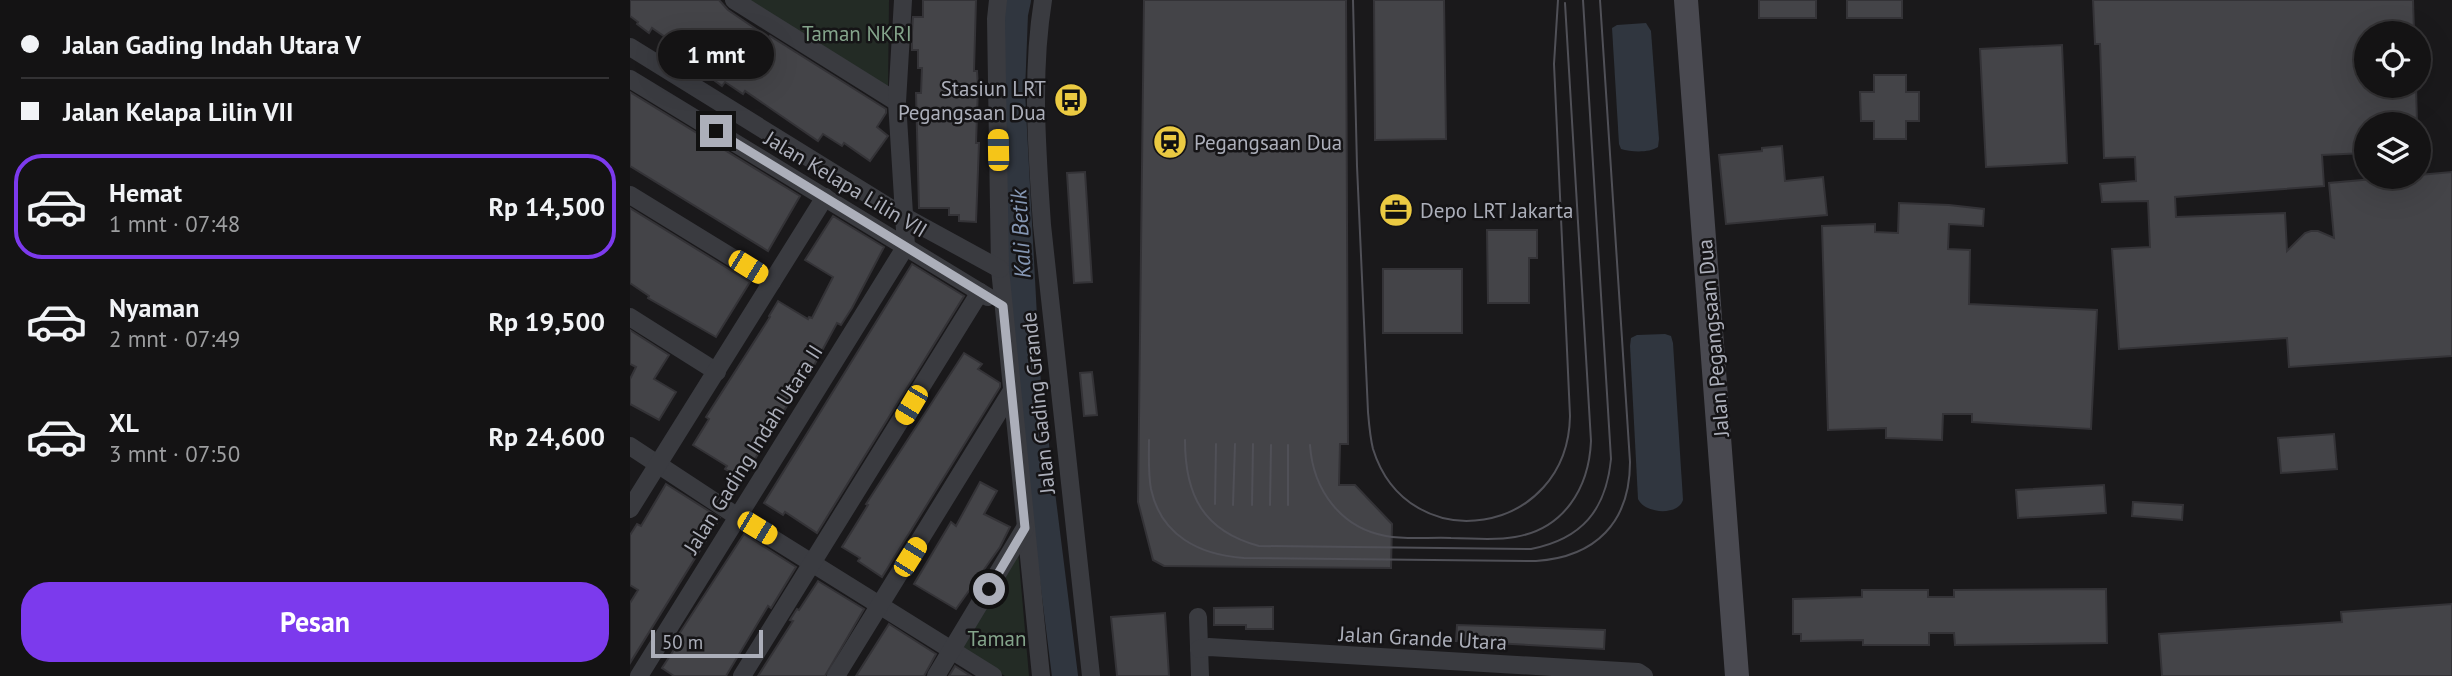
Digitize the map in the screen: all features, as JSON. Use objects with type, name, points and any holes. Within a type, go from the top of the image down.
[{"type":"main road","name":"Jalan Pegangsaan Dua","points":[[1686,0],[1737,676]]},
{"type":"street","points":[[734,0],[897,102]]},
{"type":"street","points":[[902,0],[897,102],[906,246]]},
{"type":"street","points":[[998,0],[996,19],[1000,269],[1041,676]]},
{"type":"street","name":"Jalan Gading Grande","points":[[1043,0],[1037,66],[1040,191],[1091,676]]},
{"type":"street","name":"Jalan Kelapa Lilin VII","points":[[630,47],[903,216],[1000,269]]},
{"type":"street","name":"Jalan Kelapa Lilin VII","points":[[630,79],[1003,306]]},
{"type":"street","points":[[630,195],[772,282]]},
{"type":"street","points":[[630,509],[656,463],[717,372],[825,197]]},
{"type":"street","name":"Jalan Gading Indah Utara II","points":[[639,676],[906,246]]},
{"type":"street","points":[[742,676],[980,292]]},
{"type":"street","points":[[630,317],[717,372]]},
{"type":"street","points":[[836,676],[1011,392]]},
{"type":"street","points":[[630,446],[738,517],[993,676]]},
{"type":"street","points":[[936,676],[1025,528]]},
{"type":"street","points":[[1198,617],[1200,676]]},
{"type":"street","name":"Jalan Grande Utara","points":[[1199,649],[1209,647],[1403,668],[1638,672],[1644,676]]},
{"type":"green space","name":"Taman NKRI","points":[[747,0],[889,0],[888,90]]},
{"type":"green space","name":"Taman","points":[[1018,551],[1029,676],[1005,676],[955,647]]},
{"type":"shaded area","points":[[1646,23],[1651,31],[1658,147],[1645,151],[1630,151],[1621,149],[1619,144],[1612,28],[1617,25]]},
{"type":"shaded area","points":[[1637,335],[1671,336],[1673,343],[1683,500],[1675,509],[1661,511],[1647,508],[1638,499],[1630,346],[1631,338]]},
{"type":"building","points":[[630,0],[719,0],[728,10],[769,38],[770,36],[886,109],[877,127],[888,136],[870,161],[844,143],[842,146],[823,134],[818,141],[745,91],[743,94],[725,82],[722,86],[691,63],[694,58],[678,46],[652,28],[649,33],[637,24],[630,16]]},
{"type":"building","points":[[923,0],[976,0],[974,71],[977,71],[978,88],[976,143],[979,143],[976,222],[959,221],[959,215],[949,215],[949,208],[919,208],[916,93],[921,93],[922,68],[918,68],[918,50],[912,50],[912,32],[913,17],[923,17]]},
{"type":"building","points":[[1144,0],[1346,0],[1348,444],[1340,444],[1339,485],[1355,485],[1392,524],[1391,568],[1164,566],[1153,560],[1138,502]]},
{"type":"building","points":[[1374,0],[1444,0],[1446,139],[1375,140]]},
{"type":"building","points":[[1759,0],[1816,0],[1816,18],[1759,18]]},
{"type":"building","points":[[1847,0],[1902,0],[1902,18],[1847,18]]},
{"type":"building","points":[[2093,0],[2413,0],[2414,21],[2354,21],[2354,98],[2416,98],[2417,112],[2354,112],[2354,154],[2322,155],[2324,186],[2175,197],[2176,217],[2285,213],[2287,251],[2305,233],[2311,231],[2334,238],[2329,183],[2354,181],[2354,189],[2431,189],[2431,174],[2452,172],[2452,356],[2289,367],[2287,338],[2119,349],[2112,249],[2150,247],[2148,201],[2102,202],[2100,184],[2136,181],[2135,157],[2104,158],[2100,44],[2095,44]]},
{"type":"building","points":[[2062,45],[2067,163],[1986,167],[1980,49]]},
{"type":"building","points":[[1874,75],[1906,75],[1906,92],[1919,92],[1919,121],[1906,121],[1906,139],[1874,139],[1874,121],[1861,121],[1860,92],[1874,92]]},
{"type":"building","points":[[630,92],[800,196],[768,251],[630,166]]},
{"type":"building","points":[[1782,146],[1785,181],[1823,177],[1827,215],[1726,224],[1719,155],[1762,151],[1762,148]]},
{"type":"building","points":[[1085,172],[1092,282],[1074,283],[1067,173]]},
{"type":"building","points":[[1899,203],[1984,209],[1983,226],[1949,224],[1948,249],[1970,250],[1969,304],[2097,310],[2091,429],[1972,422],[1972,414],[1943,414],[1942,440],[1886,438],[1886,428],[1828,430],[1822,226],[1875,224],[1875,232],[1898,233]]},
{"type":"building","points":[[630,208],[750,282],[716,337],[648,298],[649,296],[630,283]]},
{"type":"building","points":[[833,216],[884,247],[852,308],[841,325],[837,323],[805,382],[802,381],[743,479],[693,445],[709,419],[706,417],[778,301],[808,319],[812,318],[833,277],[805,260]]},
{"type":"building","points":[[1487,230],[1537,230],[1537,258],[1529,258],[1529,303],[1488,303]]},
{"type":"building","points":[[912,264],[964,296],[817,533],[785,512],[783,515],[764,503]]},
{"type":"building","points":[[1383,269],[1462,269],[1462,333],[1383,333]]},
{"type":"building","points":[[630,330],[669,355],[654,379],[676,392],[659,420],[630,404],[630,379],[636,367],[630,364]]},
{"type":"building","points":[[964,353],[982,364],[978,369],[1000,383],[1000,387],[882,577],[842,547],[868,505],[866,504]]},
{"type":"building","points":[[1092,372],[1097,415],[1084,416],[1080,373]]},
{"type":"building","points":[[2334,434],[2337,469],[2281,473],[2278,438]]},
{"type":"building","points":[[980,482],[997,491],[984,514],[1010,527],[1000,547],[956,609],[914,584],[951,522],[956,526]]},
{"type":"building","points":[[666,484],[720,518],[630,663],[630,603],[638,590],[630,585],[630,535],[637,524],[641,526]]},
{"type":"building","points":[[2104,485],[2106,513],[2018,518],[2016,490]]},
{"type":"building","points":[[2133,502],[2183,505],[2182,520],[2132,516]]},
{"type":"building","points":[[744,534],[796,567],[771,608],[768,606],[726,676],[674,676],[662,668],[683,636],[679,634]]},
{"type":"building","points":[[818,581],[864,609],[825,676],[758,676],[793,621],[790,620]]},
{"type":"building","points":[[2106,589],[2107,643],[1955,645],[1954,633],[1929,633],[1929,645],[1863,645],[1863,640],[1801,641],[1801,634],[1793,634],[1793,599],[1862,597],[1862,590],[1928,590],[1928,597],[1954,597],[1954,590]]},
{"type":"building","points":[[2452,604],[2452,676],[2162,676],[2159,634],[2342,622],[2341,612]]},
{"type":"building","points":[[1273,607],[1273,629],[1246,629],[1246,625],[1214,625],[1214,608]]},
{"type":"building","points":[[1165,613],[1169,676],[1117,676],[1111,617]]},
{"type":"building","points":[[889,624],[936,654],[924,676],[856,676]]},
{"type":"building","points":[[1457,625],[1605,630],[1604,649],[1456,641]]},
{"type":"building","points":[[955,666],[971,676],[949,676]]},
{"type":"waterway","name":"Kali Betik","points":[[1018,0],[1012,92],[1027,373],[1065,676]]},
{"type":"tram line","points":[[1353,0],[1357,166],[1368,412],[1373,449],[1391,485],[1418,508],[1450,519],[1484,520],[1516,509],[1543,488],[1562,456],[1570,416],[1554,64],[1558,0]]},
{"type":"tram line","points":[[1185,440],[1189,478],[1201,508],[1224,531],[1259,546],[1531,549],[1564,538],[1588,519],[1604,493],[1611,459],[1583,0]]},
{"type":"tram line","points":[[1149,440],[1149,471],[1156,505],[1173,531],[1212,553],[1244,558],[1536,561],[1576,552],[1606,533],[1624,502],[1630,462],[1600,0]]},
{"type":"tram line","points":[[1310,445],[1317,477],[1332,504],[1356,525],[1386,536],[1491,539],[1515,537],[1532,533],[1547,525],[1571,504],[1585,475],[1591,441],[1565,3]]},
{"type":"tram line","points":[[1215,504],[1216,444]]},
{"type":"tram line","points":[[1233,505],[1235,444]]},
{"type":"tram line","points":[[1252,505],[1253,444]]},
{"type":"tram line","points":[[1270,505],[1271,445]]},
{"type":"tram line","points":[[1288,445],[1288,505]]},
{"type":"place","name":"Stasiun LRT Pegangsaan Dua","points":[[1071,100]]},
{"type":"place","name":"Pegangsaan Dua","points":[[1170,142]]},
{"type":"place","name":"Depo LRT Jakarta","points":[[1396,210]]},
{"type":"route","points":[[716,131],[1003,306],[1025,528],[989,589]]}]
